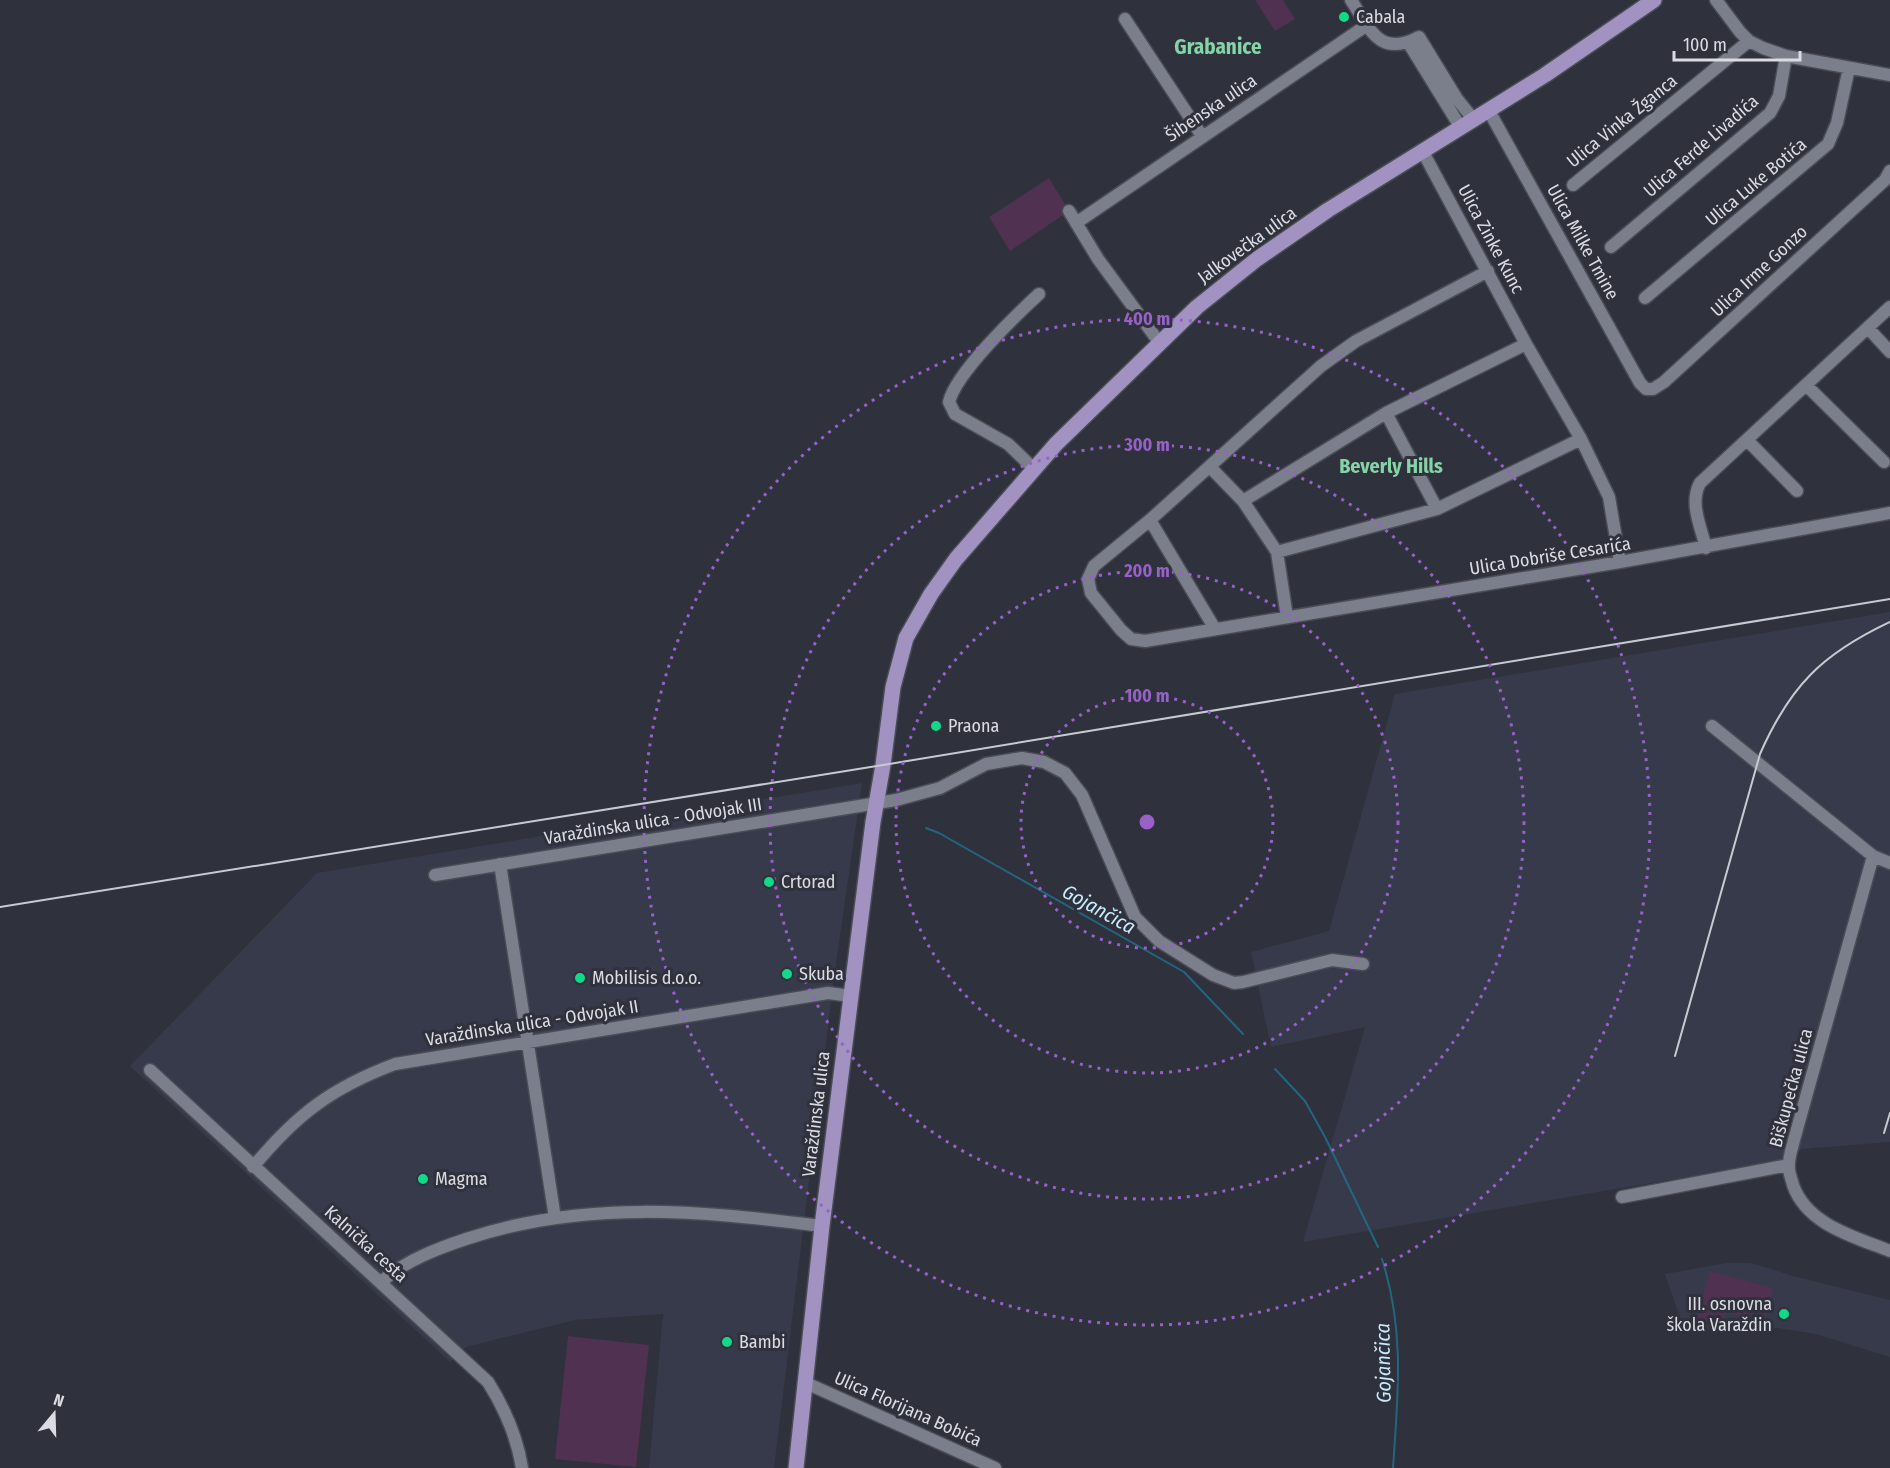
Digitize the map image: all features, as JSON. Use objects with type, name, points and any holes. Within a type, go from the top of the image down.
[{"type":"main road","name":"Jalkovečka ulica","points":[[883,765],[892,687],[906,638],[931,594],[956,559],[1033,468],[1159,342],[1215,291],[1271,249],[1328,210],[1545,75],[1652,1]]},
{"type":"main road","name":"Varaždinska ulica","points":[[796,1468],[822,1226],[876,802],[883,765]]},
{"type":"street","points":[[1351,0],[1377,39],[1391,44],[1414,40],[1457,99],[1467,124]]},
{"type":"street","points":[[1712,0],[1719,4],[1749,41],[1774,53],[1890,75]]},
{"type":"street","points":[[1125,18],[1202,136]]},
{"type":"street","name":"Šibenska ulica","points":[[1076,223],[1367,25]]},
{"type":"street","name":"Ulica Vinka Žganca","points":[[1573,184],[1749,41]]},
{"type":"street","name":"Ulica Ferde Livadića","points":[[1611,247],[1770,112],[1779,96],[1786,56]]},
{"type":"street","name":"Ulica Luke Botića","points":[[1645,298],[1828,144],[1837,123],[1849,68]]},
{"type":"street","name":"Ulica Milke Tmine","points":[[1489,111],[1640,383],[1646,389]]},
{"type":"street","name":"Ulica Zinke Kunc","points":[[1423,152],[1526,344],[1581,439],[1608,497],[1620,562]]},
{"type":"street","name":"Ulica Irme Gonzo","points":[[1646,389],[1653,389],[1664,382],[1885,180],[1890,171]]},
{"type":"street","points":[[1069,211],[1115,283],[1159,342]]},
{"type":"street","name":"Ulica Dobriše Cesarića","points":[[1488,271],[1356,341],[1321,366],[1150,520],[1094,566],[1088,579],[1091,593],[1120,630],[1131,639],[1145,641],[1706,548],[1890,513]]},
{"type":"street","points":[[1033,468],[1008,444],[956,414],[949,402],[957,385],[980,356],[1038,294]]},
{"type":"street","points":[[1706,548],[1695,507],[1695,491],[1700,483],[1890,307]]},
{"type":"street","points":[[1868,328],[1890,352]]},
{"type":"street","points":[[1243,501],[1386,413],[1526,344]]},
{"type":"street","points":[[1806,385],[1884,462]]},
{"type":"street","points":[[1386,413],[1437,508]]},
{"type":"street","points":[[1277,552],[1437,508],[1581,439]]},
{"type":"street","points":[[1747,440],[1797,491]]},
{"type":"street","points":[[1210,467],[1243,501],[1277,552],[1287,617]]},
{"type":"street","points":[[1150,520],[1215,628]]},
{"type":"street","points":[[1712,726],[1873,856],[1890,863]]},
{"type":"street","name":"Varaždinska ulica - Odvojak III","points":[[435,875],[896,800],[940,788],[986,764],[1022,758],[1044,762],[1065,773],[1082,795],[1135,917],[1159,941],[1189,960],[1224,981],[1234,983],[1332,960],[1363,964]]},
{"type":"street","name":"Biškupečka ulica","points":[[1622,1197],[1789,1166],[1873,856]]},
{"type":"street","points":[[500,864],[555,1218]]},
{"type":"street","name":"Varaždinska ulica - Odvojak II","points":[[253,1167],[273,1143],[312,1106],[357,1079],[394,1064],[828,993],[851,996]]},
{"type":"street","name":"Kalnička cesta","points":[[150,1070],[488,1382],[507,1416],[516,1440],[522,1468]]},
{"type":"street","points":[[1789,1166],[1788,1171],[1804,1206],[1818,1219],[1890,1251]]},
{"type":"street","points":[[381,1281],[407,1263],[443,1247],[489,1232],[555,1218],[605,1212],[652,1211],[740,1216],[822,1226]]},
{"type":"street","name":"Ulica Florijana Bobića","points":[[806,1383],[995,1468]]},
{"type":"shaded area","points":[[1255,0],[1283,0],[1295,19],[1275,31]]},
{"type":"shaded area","points":[[1049,178],[1069,211],[1010,251],[989,217]]},
{"type":"shaded area","points":[[1890,612],[1890,1142],[1802,1149],[1776,1162],[1303,1242],[1365,1027],[1271,1047],[1251,952],[1329,931],[1395,694]]},
{"type":"shaded area","points":[[862,783],[834,977],[774,1468],[649,1468],[663,1314],[575,1320],[466,1347],[450,1362],[130,1066],[317,873]]},
{"type":"shaded area","name":"III. osnovna škola Varaždin","points":[[1726,1263],[1751,1263],[1890,1300],[1890,1357],[1816,1334],[1778,1328],[1737,1327],[1685,1332],[1665,1274]]},
{"type":"shaded area","points":[[1710,1271],[1773,1288],[1766,1316],[1749,1312],[1746,1318],[1726,1312],[1722,1326],[1696,1319]]},
{"type":"shaded area","points":[[568,1336],[649,1345],[636,1467],[555,1459]]},
{"type":"waterway","name":"Gojančica","points":[[926,828],[939,833],[1184,972],[1243,1034]]},
{"type":"waterway","name":"Gojančica","points":[[1275,1069],[1305,1101],[1378,1247]]},
{"type":"waterway","name":"Gojančica","points":[[1382,1259],[1397,1337],[1398,1388],[1393,1468]]},
{"type":"railway","points":[[0,907],[883,765],[1890,599]]},
{"type":"railway","points":[[1675,1056],[1760,754],[1771,730],[1783,709],[1811,674],[1845,647],[1890,622]]},
{"type":"railway","points":[[1884,1133],[1890,1113]]},
{"type":"place","name":"Cabala","points":[[1344,17]]},
{"type":"place","name":"Praona","points":[[936,726]]},
{"type":"place","name":"Crtorad","points":[[769,882]]},
{"type":"place","name":"Skuba","points":[[787,974]]},
{"type":"place","name":"Mobilisis d.o.o.","points":[[580,978]]},
{"type":"place","name":"Magma","points":[[423,1179]]},
{"type":"place","name":"III. osnovna škola Varaždin","points":[[1784,1314]]},
{"type":"place","name":"Bambi","points":[[727,1342]]},
{"type":"district","name":"Grabanice","points":[[1218,47]]},
{"type":"district","name":"Beverly Hills","points":[[1391,466]]}]
